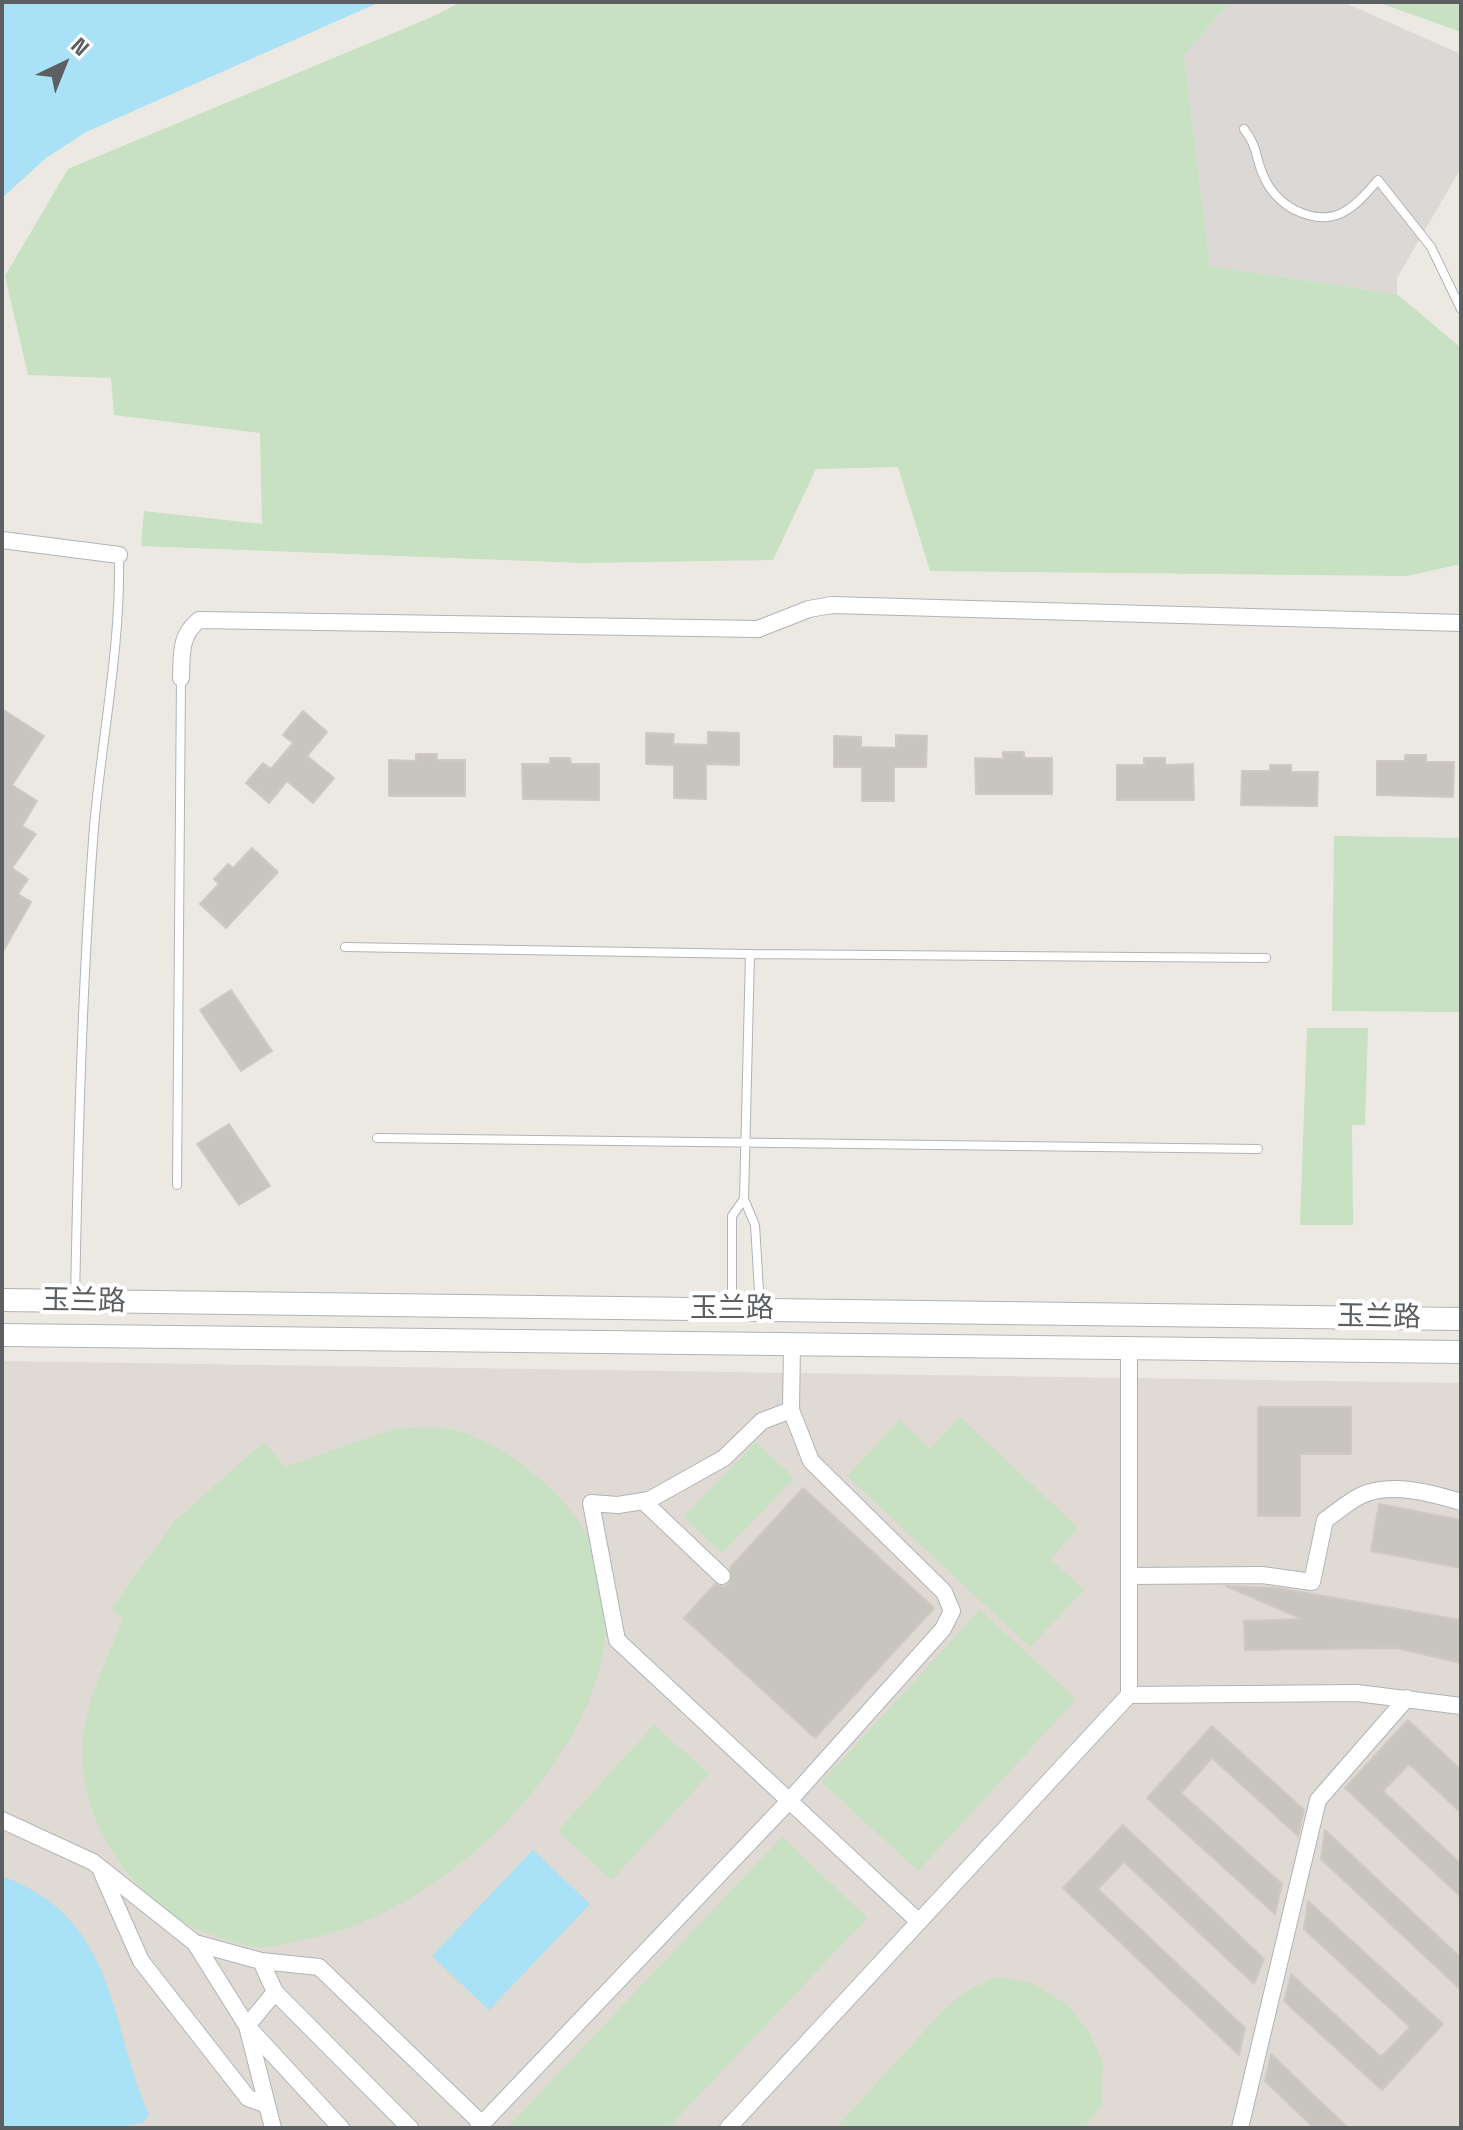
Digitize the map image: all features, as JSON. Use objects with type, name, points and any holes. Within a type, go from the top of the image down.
[{"type":"street","points":[[2,540],[119,555]]},
{"type":"street","points":[[181,678],[181,647],[185,635],[199,620],[758,629],[809,609],[857,605],[1461,623]]},
{"type":"street","name":"玉兰路","points":[[2,1300],[1461,1319]]},
{"type":"street","name":"玉兰路","points":[[2,1335],[1461,1352]]},
{"type":"street","points":[[195,1943],[261,1961],[319,1967],[480,2126],[789,1801],[943,1629],[952,1611],[944,1592],[811,1461],[791,1410],[792,1344]]},
{"type":"street","points":[[728,2128],[1129,1695],[1129,1347]]},
{"type":"street","points":[[791,1410],[762,1421],[724,1458],[643,1501],[618,1505],[591,1503],[617,1640],[918,1921]]},
{"type":"street","points":[[1129,1576],[1262,1575],[1312,1582],[1325,1520],[1362,1495],[1392,1490],[1434,1494],[1461,1502]]},
{"type":"street","points":[[643,1501],[722,1576]]},
{"type":"street","points":[[1129,1695],[1357,1693],[1461,1706]]},
{"type":"street","points":[[1240,2128],[1318,1800],[1407,1698]]},
{"type":"street","points":[[2,1820],[100,1867],[195,1943],[247,2026],[341,2128]]},
{"type":"street","points":[[100,1867],[141,1961],[248,2098],[267,2105]]},
{"type":"street","points":[[261,1961],[275,1992],[410,2128]]},
{"type":"street","points":[[247,2026],[275,1992]]},
{"type":"street","points":[[247,2026],[273,2128]]},
{"type":"lane","points":[[1244,129],[1256,143],[1265,179],[1285,205],[1311,218],[1333,218],[1356,206],[1378,180],[1431,247],[1461,309]]},
{"type":"lane","points":[[75,1302],[90,890],[103,743],[119,633],[119,555]]},
{"type":"lane","points":[[177,1185],[181,678]]},
{"type":"lane","points":[[345,947],[1266,958]]},
{"type":"lane","points":[[750,954],[744,1199],[755,1225],[760,1309]]},
{"type":"lane","points":[[377,1138],[746,1140],[1258,1149]]},
{"type":"lane","points":[[732,1309],[732,1216],[744,1199]]},
{"type":"shaded area","points":[[1231,2],[1343,2],[1461,54],[1461,168],[1397,278],[1397,294],[1210,266],[1184,55]]},
{"type":"shaded area","points":[[2,1361],[1461,1383],[1461,2128],[2,2128]]},
{"type":"green space","points":[[461,2],[1231,2],[1184,55],[1210,266],[1397,294],[1461,348],[1461,564],[1407,576],[930,571],[898,467],[816,469],[773,560],[582,563],[141,546],[144,511],[262,524],[260,433],[114,415],[111,378],[28,375],[5,276],[68,169]]},
{"type":"green space","points":[[1377,2],[1461,2],[1461,32]]},
{"type":"green space","points":[[1334,836],[1461,838],[1461,1012],[1332,1011]]},
{"type":"green space","points":[[1307,1028],[1368,1028],[1365,1125],[1352,1125],[1353,1225],[1300,1225]]},
{"type":"green space","points":[[960,1417],[1078,1528],[1050,1559],[1084,1590],[1030,1647],[847,1476],[900,1420],[930,1449]]},
{"type":"green space","points":[[397,1428],[440,1428],[468,1434],[508,1455],[555,1493],[597,1557],[607,1626],[590,1697],[553,1765],[501,1828],[438,1880],[372,1918],[306,1939],[262,1947],[224,1940],[178,1919],[151,1899],[112,1851],[92,1810],[83,1767],[83,1744],[93,1694],[123,1619],[112,1608],[174,1522],[264,1442],[285,1467]]},
{"type":"green space","points":[[756,1442],[794,1478],[722,1553],[684,1517]]},
{"type":"green space","points":[[980,1610],[1076,1699],[918,1871],[822,1782]]},
{"type":"green space","points":[[654,1725],[709,1774],[612,1880],[558,1831]]},
{"type":"green space","points":[[782,1837],[867,1918],[668,2128],[507,2128]]},
{"type":"green space","points":[[997,1977],[1032,1983],[1066,2004],[1087,2029],[1103,2062],[1101,2105],[1084,2128],[836,2128],[942,2012],[966,1991]]},
{"type":"water","points":[[2,2],[380,2],[86,132],[46,158],[2,198]]},
{"type":"water","points":[[533,1850],[590,1904],[489,2010],[432,1956]]},
{"type":"water","points":[[2,1876],[40,1895],[68,1918],[88,1945],[115,2008],[135,2079],[149,2115],[143,2123],[114,2128],[2,2128]]},
{"type":"building","points":[[2,709],[44,736],[12,785],[37,801],[22,826],[36,834],[12,868],[28,879],[18,894],[31,902],[2,953]]},
{"type":"building","points":[[303,711],[327,732],[307,756],[334,778],[313,803],[287,781],[269,803],[246,783],[263,763],[271,769],[293,743],[283,735]]},
{"type":"building","points":[[708,732],[739,733],[739,765],[706,764],[706,799],[674,798],[674,765],[646,764],[646,733],[674,734],[673,744],[708,745]]},
{"type":"building","points":[[896,735],[927,736],[926,767],[894,767],[894,801],[862,801],[862,767],[834,767],[834,736],[861,737],[861,747],[896,748]]},
{"type":"building","points":[[1003,752],[1024,752],[1024,758],[1052,758],[1052,794],[976,794],[975,758],[1003,759]]},
{"type":"building","points":[[416,754],[437,754],[437,760],[465,760],[465,796],[389,796],[389,760],[416,761]]},
{"type":"building","points":[[1405,755],[1426,755],[1426,762],[1454,762],[1453,797],[1377,795],[1377,761],[1405,761]]},
{"type":"building","points":[[550,758],[570,758],[571,764],[599,764],[599,800],[523,799],[522,764],[550,764]]},
{"type":"building","points":[[1144,758],[1165,758],[1165,765],[1193,764],[1194,800],[1117,800],[1117,765],[1144,765]]},
{"type":"building","points":[[1270,765],[1291,765],[1291,772],[1318,772],[1317,806],[1241,805],[1242,771],[1270,771]]},
{"type":"building","points":[[252,848],[278,872],[226,928],[200,904],[219,884],[214,879],[228,864],[233,868]]},
{"type":"building","points":[[231,990],[272,1051],[241,1071],[200,1010]]},
{"type":"building","points":[[229,1124],[270,1186],[239,1205],[197,1144]]},
{"type":"building","points":[[1258,1407],[1351,1407],[1351,1454],[1300,1454],[1300,1516],[1258,1516]]},
{"type":"building","points":[[803,1488],[934,1608],[815,1738],[684,1618],[715,1584],[724,1587],[730,1583],[730,1568]]},
{"type":"building","points":[[1379,1504],[1461,1520],[1461,1568],[1371,1551]]},
{"type":"building","points":[[1226,1586],[1278,1588],[1461,1620],[1461,1663],[1396,1648],[1245,1650],[1244,1621],[1302,1619]]},
{"type":"building","points":[[1408,1720],[1461,1770],[1461,1813],[1409,1764],[1383,1791],[1461,1864],[1461,1897],[1345,1788]]},
{"type":"building","points":[[1212,1726],[1304,1810],[1298,1836],[1212,1758],[1181,1793],[1282,1884],[1275,1914],[1147,1798]]},
{"type":"building","points":[[1123,1825],[1264,1959],[1254,1984],[1124,1862],[1098,1889],[1245,2028],[1239,2055],[1063,1888]]},
{"type":"building","points":[[1325,1830],[1461,1958],[1461,1990],[1321,1859]]},
{"type":"building","points":[[1308,1901],[1443,2024],[1382,2090],[1284,2001],[1291,1974],[1381,2057],[1410,2027],[1304,1929]]},
{"type":"building","points":[[1271,2054],[1348,2128],[1314,2128],[1265,2081]]}]
